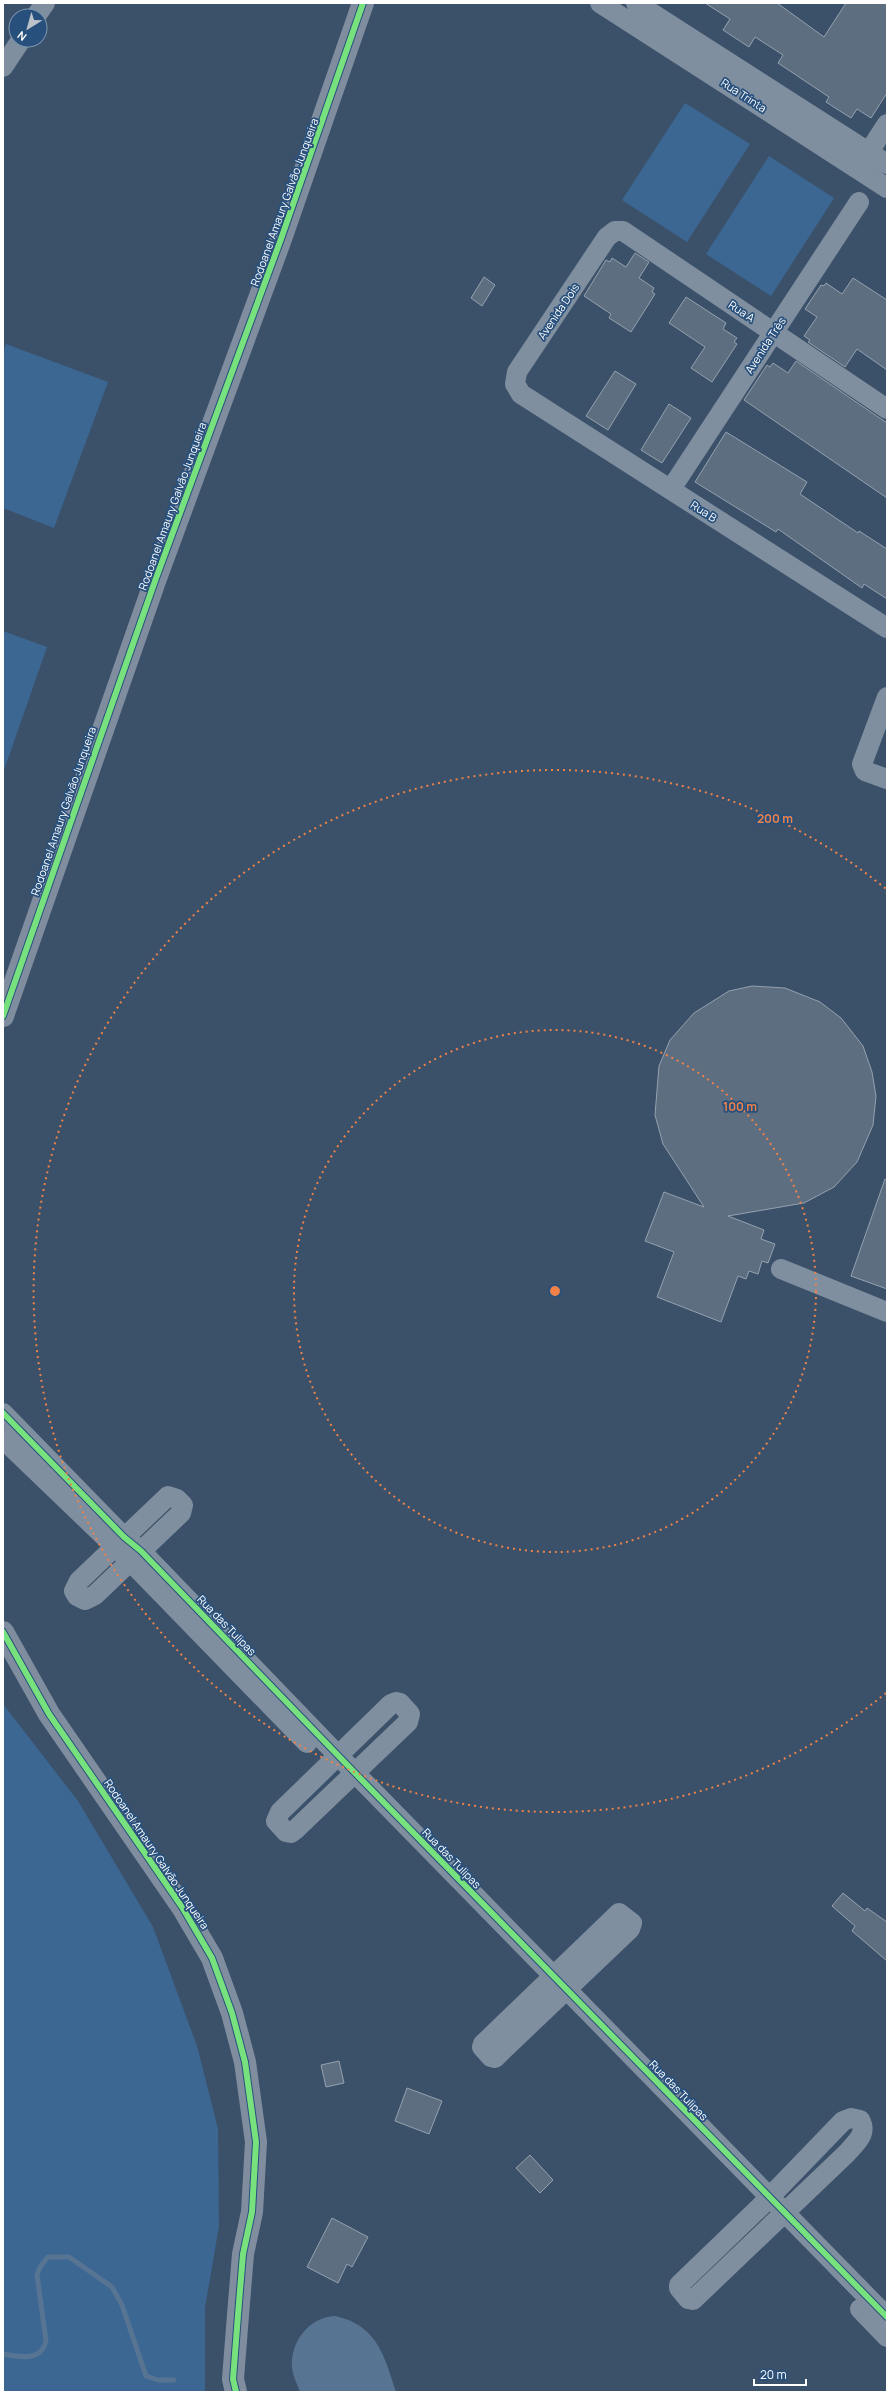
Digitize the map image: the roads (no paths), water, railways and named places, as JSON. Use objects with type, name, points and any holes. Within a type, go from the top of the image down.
[{"type":"main road","name":"Rodoanel Amaury Galvão Junqueira","points":[[3,1016],[155,581],[284,232],[363,3]]},
{"type":"main road","name":"Rodoanel Amaury Galvão Junqueira","points":[[3,1632],[49,1714],[182,1907],[212,1958],[232,2013],[245,2062],[256,2142],[252,2212],[243,2254],[238,2308],[233,2379],[236,2392]]},
{"type":"street","name":"Rua Trinta","points":[[602,4],[631,8],[878,168]]},
{"type":"street","points":[[3,67],[16,48]]},
{"type":"street","points":[[878,168],[887,124]]},
{"type":"street","name":"Avenida Três","points":[[671,489],[859,202]]},
{"type":"street","name":"Rua A","points":[[615,232],[623,231],[887,409]]},
{"type":"street","name":"Avenida Dois","points":[[521,394],[515,384],[517,372],[607,237],[615,232]]},
{"type":"street","name":"Rua B","points":[[521,394],[887,628]]},
{"type":"street","points":[[887,697],[862,764],[865,771],[887,779]]},
{"type":"street","points":[[781,1269],[887,1312]]},
{"type":"street","points":[[3,1413],[120,1542]]},
{"type":"street","points":[[3,1439],[136,1556],[765,2202],[887,2317]]},
{"type":"street","points":[[168,1496],[177,1499],[183,1505],[182,1512],[88,1600],[77,1596],[75,1587],[120,1542],[164,1498],[168,1496]]},
{"type":"street","points":[[400,1703],[407,1715],[351,1778],[291,1833],[286,1832],[276,1821],[277,1817],[334,1761],[391,1704],[400,1703]]},
{"type":"street","points":[[490,2045],[555,1987]]},
{"type":"street","points":[[850,2118],[860,2120],[864,2126],[863,2133],[847,2153],[780,2217],[689,2298],[679,2288],[679,2285],[765,2202],[843,2121],[850,2118]]},
{"type":"street","points":[[780,2217],[887,2337]]},
{"type":"waterway","points":[[3,2354],[23,2357],[35,2355],[43,2348],[46,2341],[37,2275],[40,2267],[48,2257],[69,2257],[112,2287],[122,2305],[146,2376],[158,2380],[174,2380]]}]
